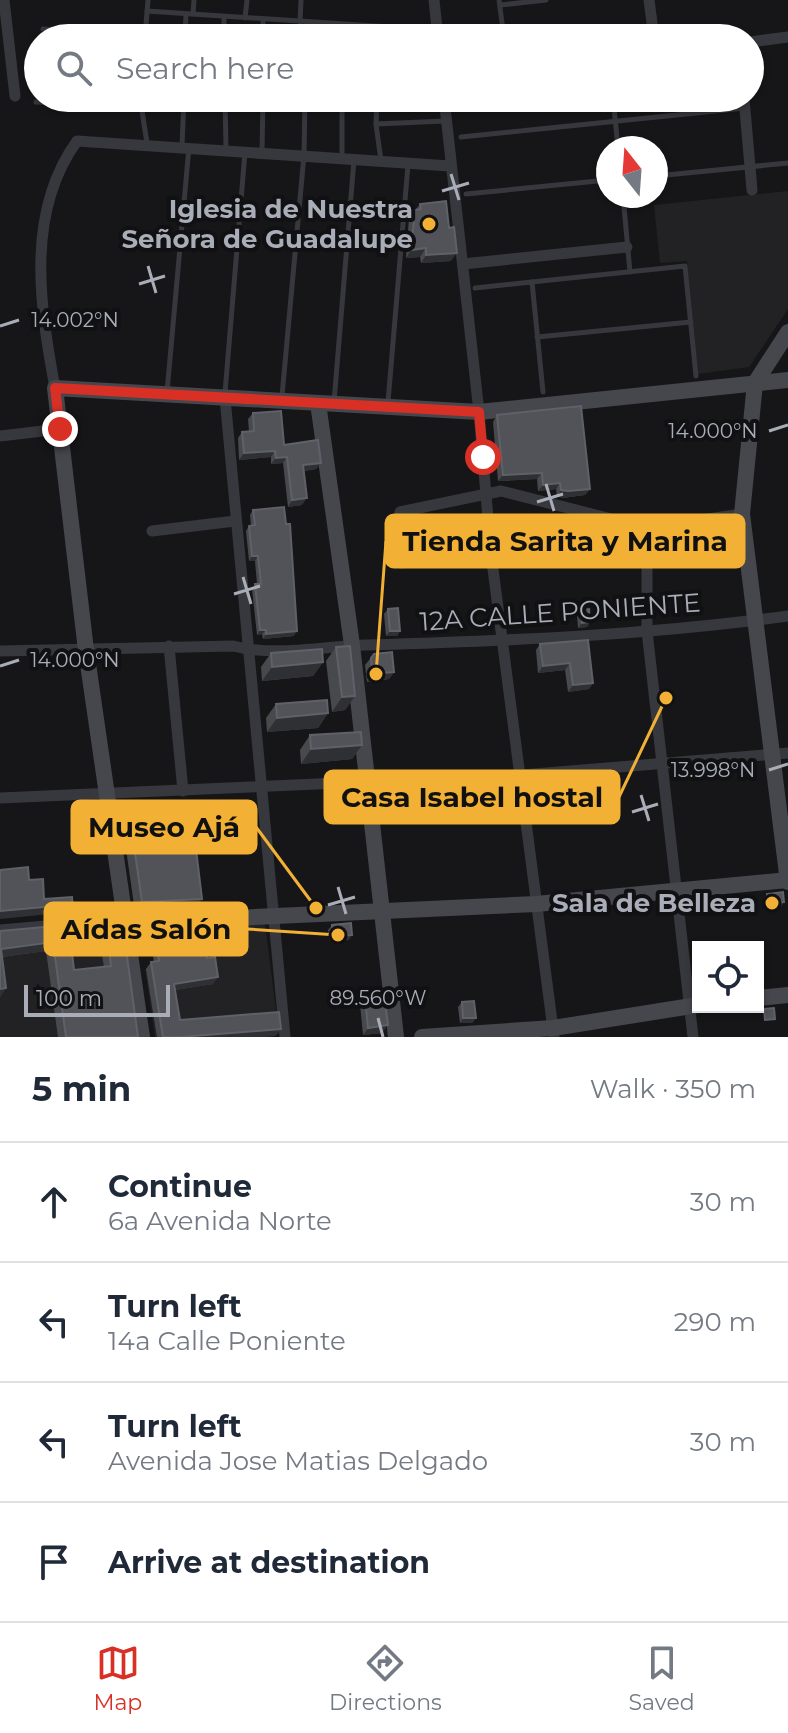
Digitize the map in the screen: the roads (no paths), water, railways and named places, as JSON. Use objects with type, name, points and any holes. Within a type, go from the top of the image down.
[{"type":"street","points":[[4,0],[15,96]]},
{"type":"street","points":[[434,0],[437,24]]},
{"type":"street","points":[[649,0],[652,24]]},
{"type":"street","points":[[764,40],[788,37]]},
{"type":"street","points":[[0,72],[13,70]]},
{"type":"street","points":[[445,112],[479,412],[491,554],[553,1032]]},
{"type":"street","points":[[746,112],[752,190]]},
{"type":"street","points":[[142,1037],[86,650],[55,388],[44,327],[42,218],[53,183],[77,141],[147,143],[450,166]]},
{"type":"street","points":[[463,264],[627,247]]},
{"type":"street","points":[[0,930],[114,920],[126,923],[274,915],[380,914],[536,904],[788,881],[781,753],[756,621],[742,514],[755,383],[788,332]]},
{"type":"street","points":[[55,388],[479,412],[788,380]]},
{"type":"street","points":[[225,398],[274,915],[278,1013],[285,1037]]},
{"type":"street","points":[[326,403],[380,914],[396,1037]]},
{"type":"street","points":[[0,436],[60,429]]},
{"type":"street","points":[[400,512],[487,493],[511,492],[647,528],[742,514]]},
{"type":"street","points":[[152,531],[235,521]]},
{"type":"street","points":[[647,528],[647,631],[677,892],[692,993]]},
{"type":"street","points":[[402,563],[491,554]]},
{"type":"street","name":"12A CALLE PONIENTE","points":[[0,651],[169,646],[233,646],[249,650],[503,642],[788,616]]},
{"type":"street","points":[[169,646],[183,791]]},
{"type":"street","points":[[0,798],[522,775],[781,753]]},
{"type":"street","points":[[764,997],[788,995]]},
{"type":"street","points":[[422,1037],[553,1032],[692,1006]]},
{"type":"street","points":[[693,1037],[694,1013]]},
{"type":"lane","points":[[138,0],[148,0],[146,24]]},
{"type":"lane","points":[[187,24],[194,0]]},
{"type":"lane","points":[[245,18],[247,0]]},
{"type":"lane","points":[[300,22],[301,0]]},
{"type":"lane","points":[[502,24],[499,2],[546,0]]},
{"type":"lane","points":[[147,11],[324,24]]},
{"type":"lane","points":[[224,17],[224,24]]},
{"type":"lane","points":[[140,112],[147,143]]},
{"type":"lane","points":[[166,394],[186,146],[185,112]]},
{"type":"lane","points":[[225,112],[226,149]]},
{"type":"lane","points":[[262,152],[263,112]]},
{"type":"lane","points":[[281,401],[304,155],[305,112]]},
{"type":"lane","points":[[326,403],[348,159],[343,112]]},
{"type":"lane","points":[[376,112],[381,162]]},
{"type":"lane","points":[[615,112],[617,136]]},
{"type":"lane","points":[[461,137],[684,112]]},
{"type":"lane","points":[[376,124],[446,121]]},
{"type":"lane","points":[[225,398],[245,151]]},
{"type":"lane","points":[[668,175],[788,163]]},
{"type":"lane","points":[[388,407],[408,164]]},
{"type":"lane","points":[[466,194],[596,181]]},
{"type":"lane","points":[[624,208],[630,272]]},
{"type":"lane","points":[[475,288],[685,266],[696,376]]},
{"type":"lane","points":[[532,282],[543,392]]},
{"type":"lane","points":[[537,337],[691,322]]},
{"type":"place","name":"Iglesia de Nuestra Señora de Guadalupe","points":[[429,224]]},
{"type":"place","name":"Tienda Sarita y Marina","points":[[376,674]]},
{"type":"place","name":"Casa Isabel hostal","points":[[666,698]]},
{"type":"place","name":"Sala de Belleza","points":[[772,903]]},
{"type":"place","name":"Museo Ajá","points":[[316,908]]},
{"type":"place","name":"Aídas Salón","points":[[338,935]]}]
